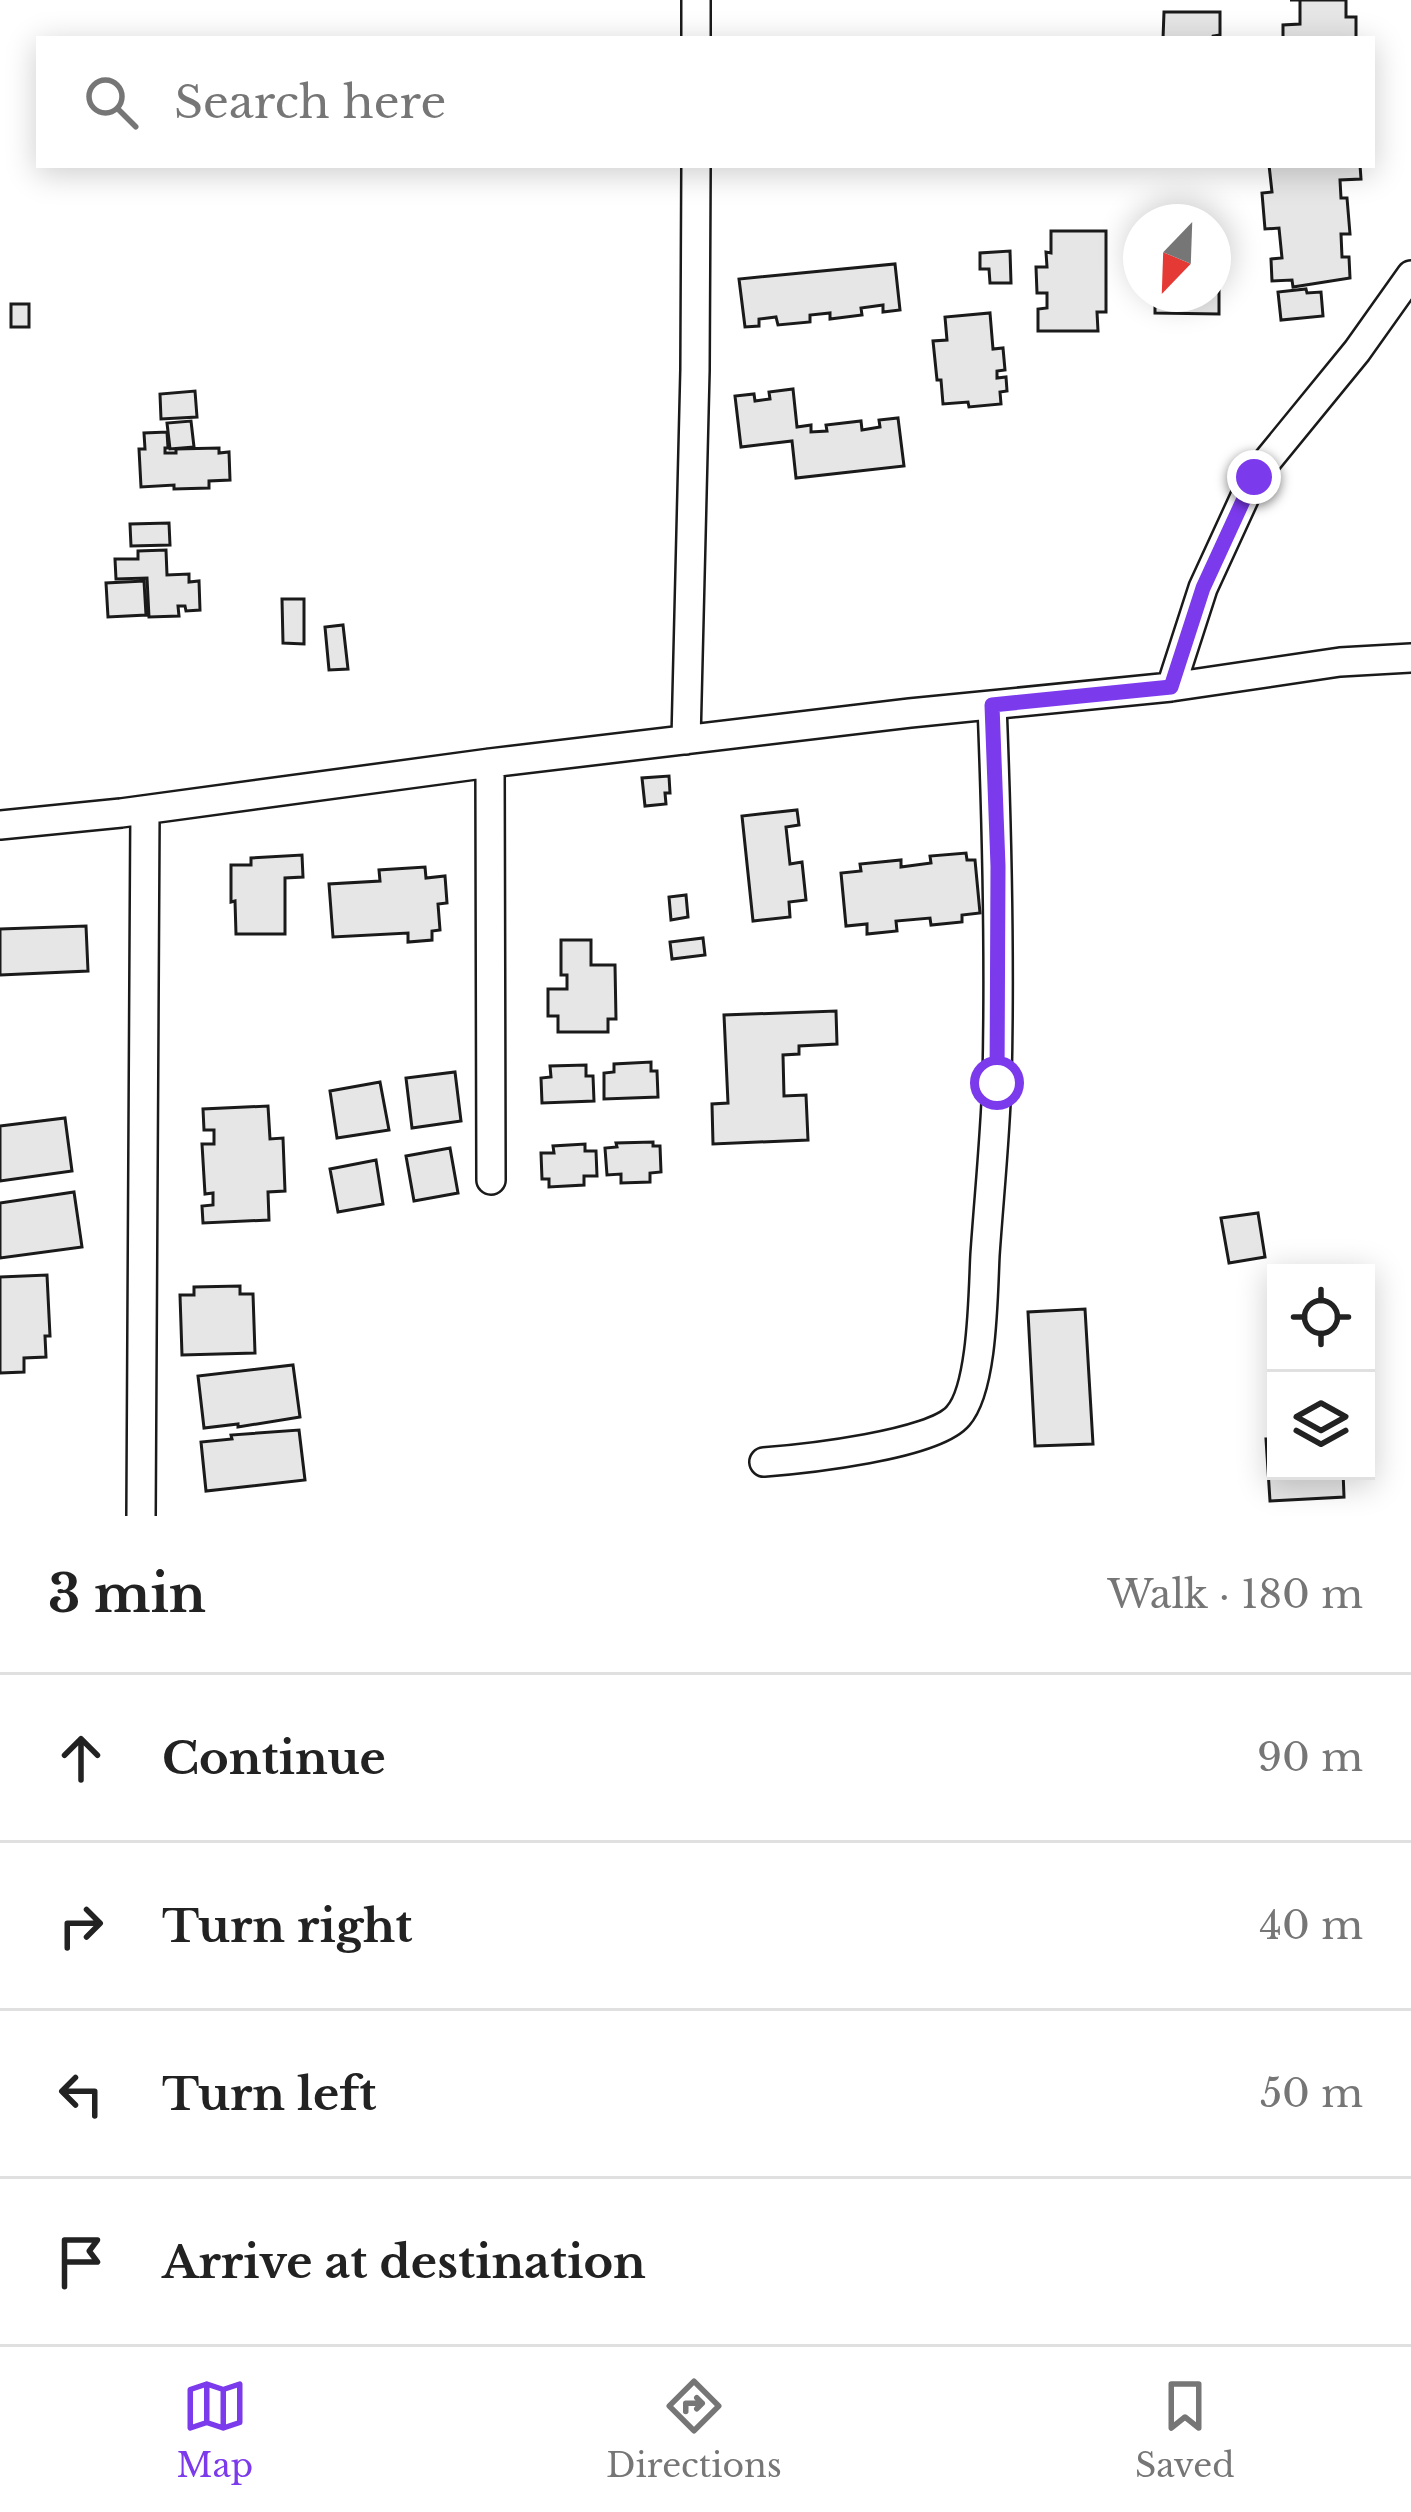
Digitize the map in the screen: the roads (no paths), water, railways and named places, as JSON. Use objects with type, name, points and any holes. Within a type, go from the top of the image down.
[{"type":"street","points":[[696,0],[696,36]]},
{"type":"street","points":[[686,740],[696,168]]},
{"type":"street","points":[[1171,687],[1203,588],[1254,477],[1357,351],[1411,275]]},
{"type":"street","points":[[0,825],[490,763],[1171,687],[1340,662],[1411,658]]},
{"type":"street","points":[[764,1462],[895,1442],[947,1426],[960,1414],[974,1381],[997,1083],[998,866],[992,705]]},
{"type":"street","points":[[490,763],[491,1180]]},
{"type":"street","points":[[142,1516],[145,810]]}]
